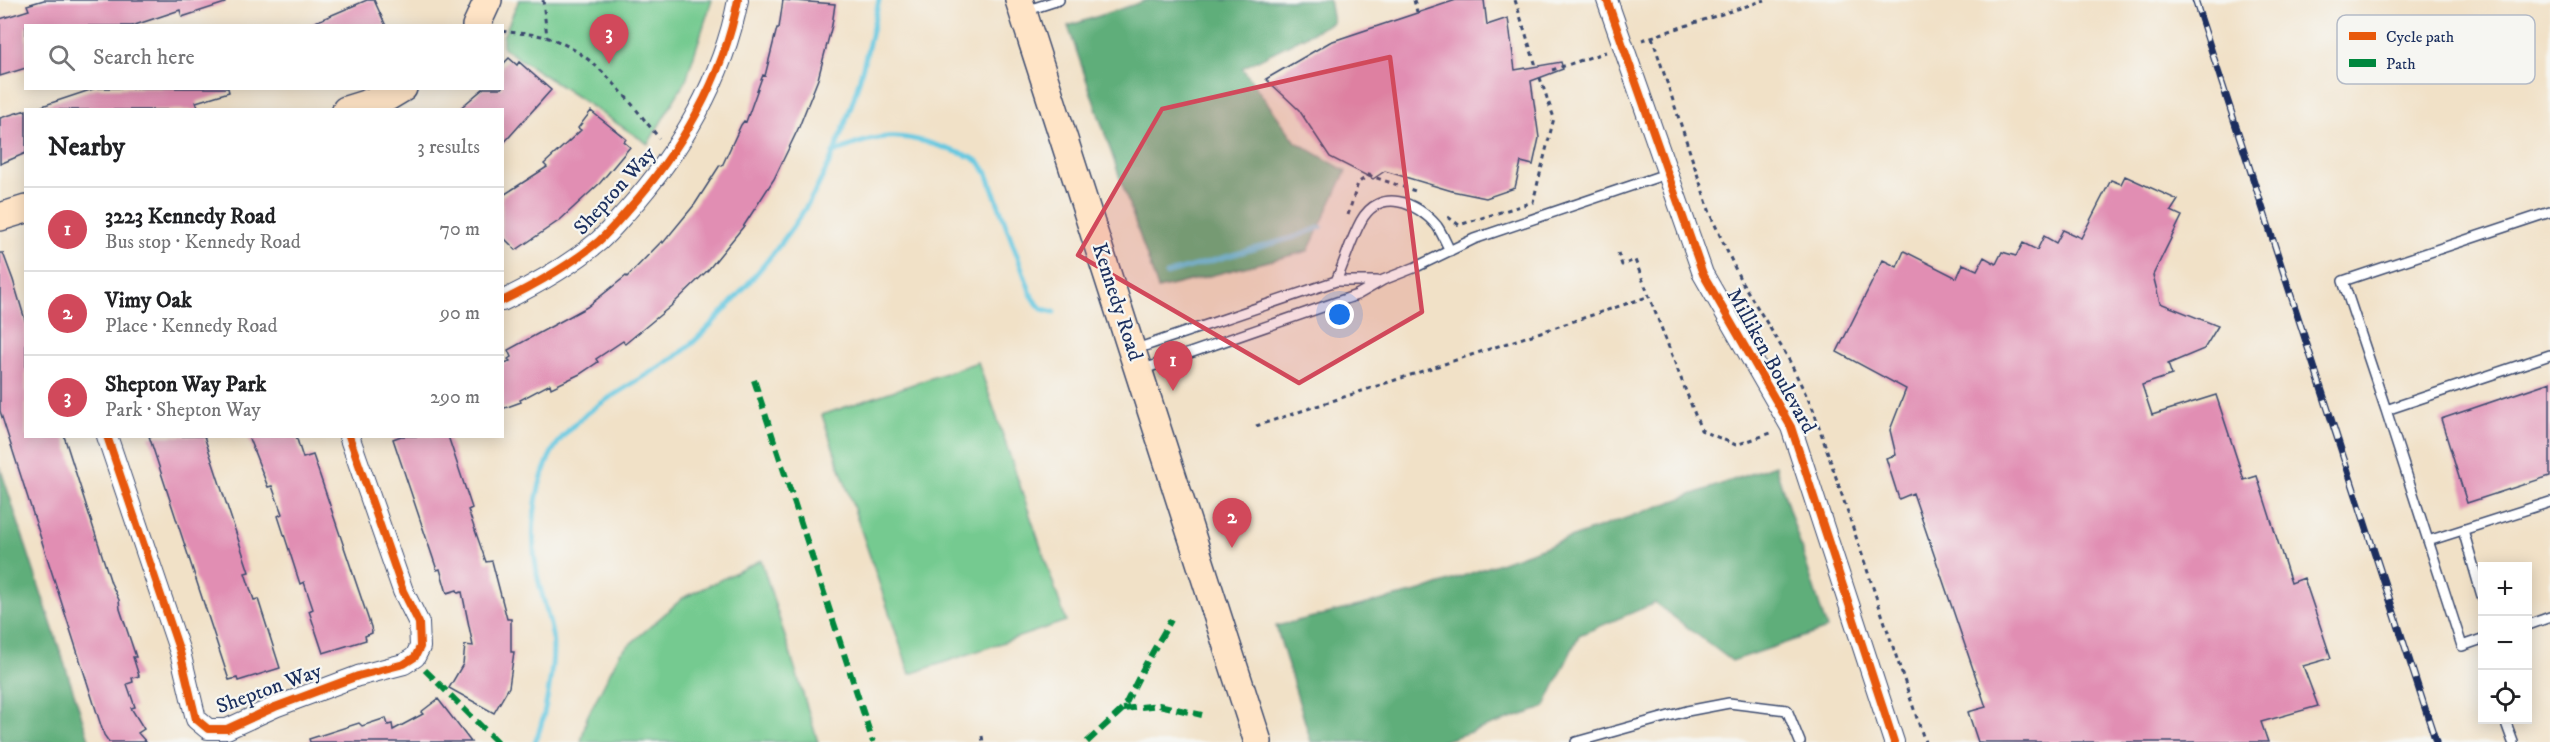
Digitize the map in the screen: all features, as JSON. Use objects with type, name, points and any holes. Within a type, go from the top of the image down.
[{"type":"main road","points":[[477,24],[489,0]]},
{"type":"main road","name":"Kennedy Road","points":[[1020,6],[1258,742]]},
{"type":"main road","points":[[352,108],[388,97],[400,90]]},
{"type":"main road","points":[[0,217],[24,210]]},
{"type":"street","name":"Shepton Way","points":[[504,300],[567,265],[600,240],[651,184],[674,153],[707,95],[735,17],[738,0]]},
{"type":"street","name":"Milliken Boulevard","points":[[1607,0],[1666,174],[1703,274],[1791,428],[1798,445],[1894,742]]},
{"type":"street","name":"Shepton Way","points":[[108,438],[180,652],[196,719],[208,729],[227,729],[275,707],[358,676],[404,664],[415,657],[420,647],[419,623],[403,591],[350,438]]},
{"type":"lane","points":[[1020,6],[1059,0]]},
{"type":"lane","points":[[1135,360],[1357,295],[1383,280],[1474,239],[1666,174]]},
{"type":"lane","points":[[1336,281],[1361,220],[1371,208],[1382,201],[1396,200],[1411,205],[1425,214],[1438,228],[1450,251]]},
{"type":"lane","points":[[2478,643],[2462,646],[2343,281],[2550,212]]},
{"type":"lane","points":[[1135,360],[1336,281],[1383,280]]},
{"type":"lane","points":[[2386,410],[2550,355]]},
{"type":"lane","points":[[2428,541],[2550,502]]},
{"type":"lane","points":[[2463,530],[2478,582]]},
{"type":"lane","points":[[2532,624],[2550,617]]},
{"type":"lane","points":[[1576,742],[1687,711],[1729,703],[1787,710],[1800,742]]},
{"type":"lane","points":[[2506,724],[2513,742]]},
{"type":"path","points":[[543,0],[547,37]]},
{"type":"path","points":[[1414,0],[1417,12]]},
{"type":"path","points":[[1515,0],[1536,66]]},
{"type":"path","points":[[1642,40],[1766,0]]},
{"type":"path","points":[[504,31],[547,37],[567,46],[611,78],[659,138],[674,153]]},
{"type":"path","points":[[1552,70],[1606,52]]},
{"type":"path","points":[[1441,211],[1459,225],[1533,202],[1554,118],[1540,78]]},
{"type":"path","points":[[1347,220],[1358,183],[1373,172]]},
{"type":"path","points":[[1368,175],[1413,190],[1422,197]]},
{"type":"path","points":[[1618,254],[1622,265],[1635,260],[1701,430],[1736,445],[1772,433]]},
{"type":"path","points":[[1256,426],[1650,296]]},
{"type":"path","points":[[982,736],[983,742]]},
{"type":"highlighted area","points":[[1390,57],[1422,312],[1299,383],[1078,255],[1162,109]]},
{"type":"green space","points":[[519,0],[712,0],[686,80],[648,144],[504,49],[504,35]]},
{"type":"green space","points":[[1148,0],[1329,0],[1333,22],[1242,68],[1296,142],[1346,171],[1308,251],[1158,289],[1068,26]]},
{"type":"green space","points":[[978,362],[1066,621],[910,674],[822,415]]},
{"type":"green space","points":[[1775,465],[1827,629],[1732,661],[1655,603],[1579,635],[1544,708],[1440,742],[1311,742],[1276,626],[1421,591]]},
{"type":"green space","points":[[0,467],[90,742],[0,742]]},
{"type":"green space","points":[[761,560],[818,742],[581,742],[587,717],[620,653],[683,598]]},
{"type":"building","points":[[44,0],[225,0],[225,3],[182,17],[180,10],[138,24],[24,24],[24,69],[0,76],[0,19],[29,10],[27,5]]},
{"type":"building","points":[[367,0],[374,0],[385,24],[311,24]]},
{"type":"building","points":[[783,0],[835,4],[818,79],[799,127],[774,179],[743,227],[708,270],[671,306],[625,344],[623,341],[596,359],[598,362],[580,374],[551,388],[550,384],[520,400],[521,402],[504,408],[504,363],[510,361],[508,359],[511,357],[508,350],[587,307],[627,277],[662,241],[663,243],[695,204],[720,165],[722,166],[741,125],[744,121],[746,122],[763,75],[765,76],[777,28],[779,28]]},
{"type":"building","points":[[1456,0],[1484,0],[1487,25],[1508,18],[1515,70],[1561,62],[1563,69],[1531,81],[1539,138],[1533,165],[1521,162],[1515,188],[1486,198],[1452,191],[1385,171],[1373,179],[1330,157],[1299,110],[1266,79],[1330,42]]},
{"type":"building","points":[[509,58],[517,65],[519,62],[551,90],[504,143],[504,108],[460,108],[482,90],[504,90],[504,63]]},
{"type":"building","points":[[90,90],[228,90],[229,92],[196,102],[198,108],[42,108],[42,106]]},
{"type":"building","points":[[24,111],[24,154],[0,164],[0,118]]},
{"type":"building","points":[[591,111],[626,139],[624,142],[630,147],[600,183],[560,220],[516,250],[504,238],[504,195],[547,167],[544,164],[581,130],[578,128]]},
{"type":"building","points":[[2125,176],[2178,200],[2171,211],[2182,216],[2153,275],[2160,303],[2218,326],[2204,349],[2168,364],[2172,375],[2142,385],[2152,415],[2216,395],[2244,480],[2257,476],[2291,583],[2304,578],[2331,658],[2303,666],[2318,706],[2261,722],[2268,742],[1978,742],[1968,712],[1986,707],[1913,493],[1899,499],[1886,458],[1896,455],[1890,430],[1906,389],[1837,352],[1883,260],[1897,267],[1904,251],[1957,278],[1963,264],[1977,270],[1984,257],[1996,264],[2002,252],[2016,256],[2023,243],[2037,250],[2044,236],[2056,243],[2063,230],[2081,238],[2111,180],[2121,184]]},
{"type":"building","points":[[0,253],[3,253],[24,316],[24,438],[65,438],[136,657],[133,657],[139,676],[132,678],[133,682],[127,684],[135,707],[131,708],[144,729],[138,733],[146,742],[109,742],[104,735],[0,411]]},
{"type":"building","points":[[2550,382],[2550,476],[2467,503],[2441,419]]},
{"type":"building","points":[[150,438],[205,438],[249,572],[245,573],[254,600],[258,599],[280,668],[238,681],[237,678],[229,680]]},
{"type":"building","points":[[249,438],[297,438],[303,458],[313,455],[371,627],[372,633],[365,636],[366,640],[323,653],[309,611],[313,609],[304,582],[300,584],[278,516],[282,514],[272,486],[268,487]]},
{"type":"building","points":[[449,438],[472,508],[468,510],[486,562],[492,561],[507,619],[511,619],[511,652],[514,652],[509,687],[494,713],[449,688],[463,664],[465,645],[473,646],[462,592],[458,593],[457,590],[447,593],[440,569],[437,570],[393,439]]},
{"type":"building","points":[[438,699],[471,742],[310,742],[309,739],[359,723],[362,726],[386,718],[388,725],[392,724],[393,730],[423,714],[421,712]]},
{"type":"waterway","points":[[535,742],[546,705],[553,646],[537,574],[534,545],[536,500],[549,458],[559,441],[590,412],[682,352],[697,339],[750,282],[791,230],[817,188],[847,120],[879,0]]},
{"type":"waterway","points":[[834,153],[872,139],[903,137],[934,144],[979,162],[987,173],[1033,299],[1042,309],[1054,312]]},
{"type":"waterway","points":[[1166,274],[1295,237],[1321,227]]},
{"type":"railway","points":[[2195,0],[2436,742]]},
{"type":"marked path","points":[[754,380],[873,742]]},
{"type":"marked path","points":[[1087,742],[1123,709],[1171,620]]},
{"type":"marked path","points":[[425,670],[497,742]]},
{"type":"marked path","points":[[1123,709],[1159,705],[1202,715]]},
{"type":"cycle path","points":[[504,300],[552,274],[599,241],[665,164],[697,113],[710,86],[722,58],[738,0]]},
{"type":"cycle path","points":[[1607,0],[1703,274],[1791,427],[1894,742]]},
{"type":"cycle path","points":[[108,438],[180,652],[196,719],[208,729],[227,729],[275,707],[358,676],[404,664],[415,657],[420,647],[419,623],[403,591],[350,438]]},
{"type":"place","name":"Shepton Way Park","points":[[609,64]]},
{"type":"place","name":"3223 Kennedy Road","points":[[1173,391]]},
{"type":"place","name":"Vimy Oak","points":[[1232,548]]}]
